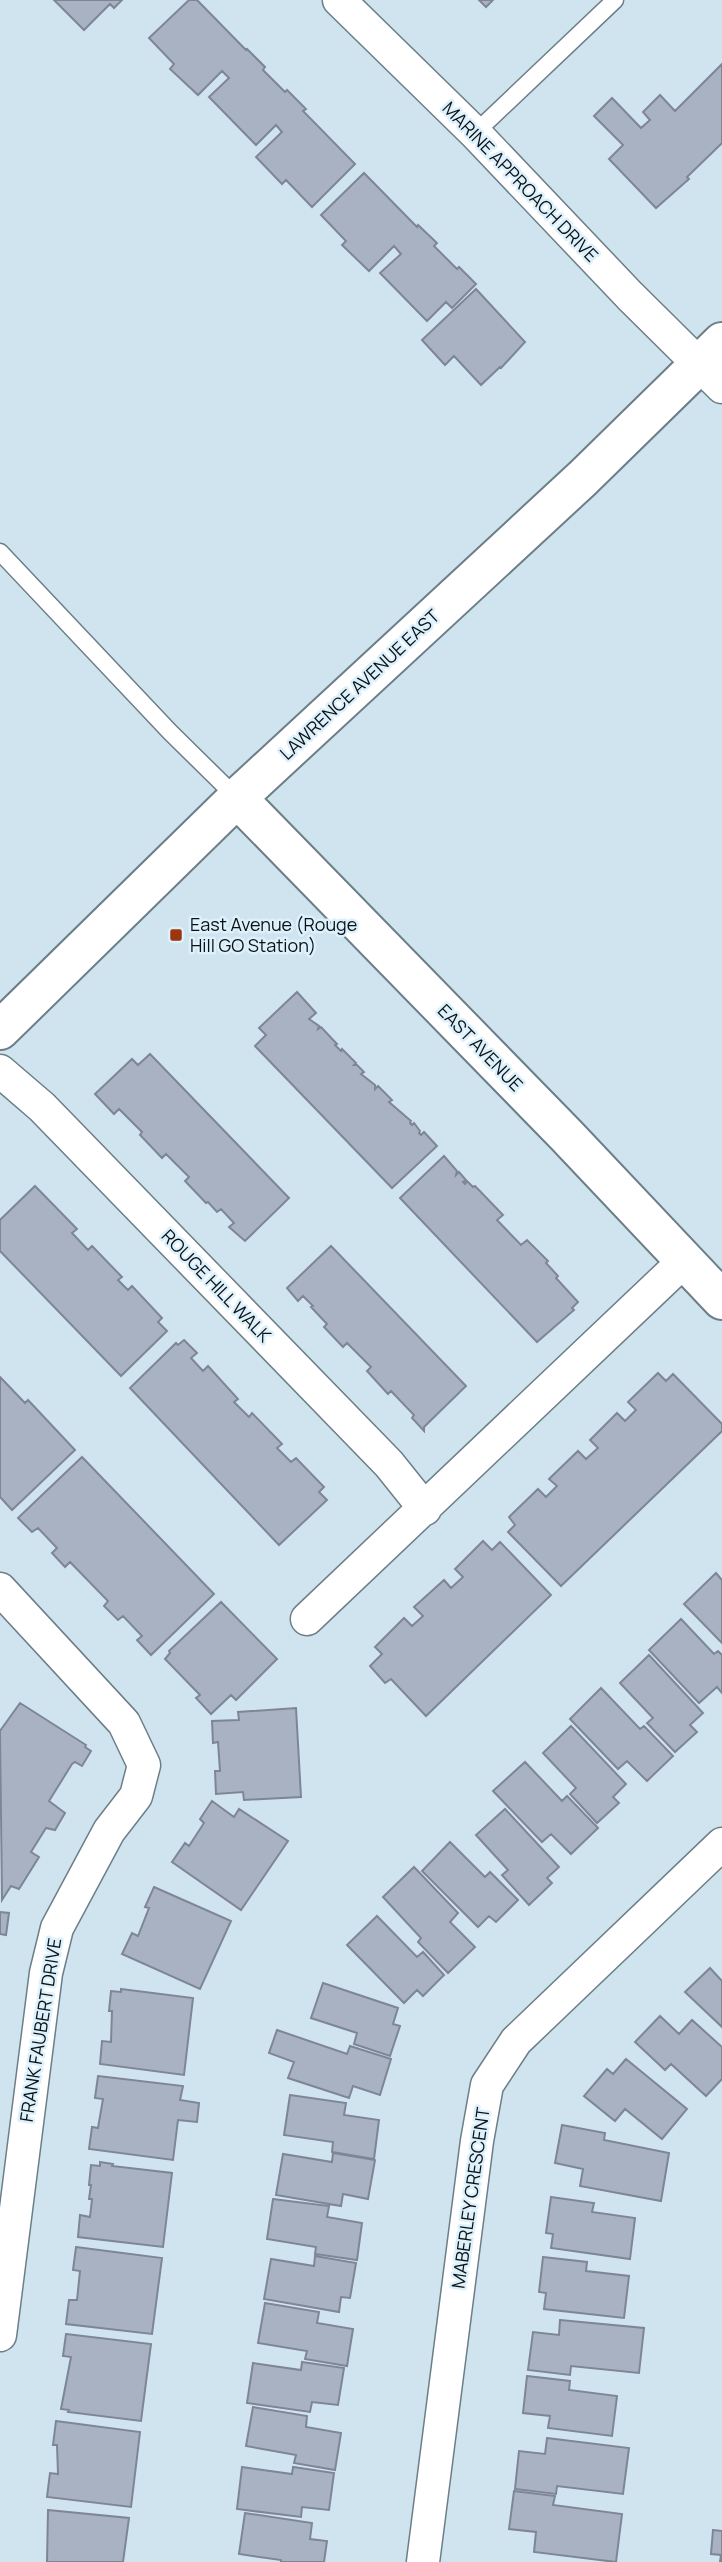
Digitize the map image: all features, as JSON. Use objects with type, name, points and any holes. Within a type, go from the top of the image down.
[{"type":"street","name":"MARINE APPROACH DRIVE","points":[[340,0],[475,133],[630,296],[715,364]]},
{"type":"street","name":"LAWRENCE AVENUE EAST","points":[[0,1030],[236,798],[583,478],[715,364]]},
{"type":"street","name":"EAST AVENUE","points":[[236,798],[566,1135],[722,1300]]},
{"type":"street","name":"ROUGE HILL WALK","points":[[0,1070],[42,1107],[275,1346],[389,1464],[425,1509]]},
{"type":"street","points":[[307,1619],[684,1261]]},
{"type":"street","name":"FRANK FAUBERT DRIVE","points":[[0,1589],[124,1723],[144,1765],[136,1796],[109,1831],[57,1928],[46,1973],[0,2335]]},
{"type":"street","name":"MABERLEY CRESCENT","points":[[423,2562],[477,2141],[487,2085],[516,2040],[722,1844]]},
{"type":"lane","points":[[475,133],[615,0]]},
{"type":"lane","points":[[0,552],[236,798]]},
{"type":"building","points":[[54,0],[122,0],[114,8],[110,4],[84,30]]},
{"type":"building","points":[[189,0],[197,0],[247,49],[265,67],[263,70],[306,109],[303,111],[355,164],[312,207],[286,180],[282,184],[256,157],[282,132],[276,125],[256,145],[209,97],[229,78],[222,71],[198,95],[170,69],[174,64],[149,38]]},
{"type":"building","points":[[479,0],[493,0],[486,7]]},
{"type":"building","points":[[722,64],[722,143],[687,177],[689,179],[656,208],[609,159],[623,145],[594,116],[612,98],[641,128],[650,120],[643,112],[660,95],[675,111]]},
{"type":"building","points":[[364,173],[417,227],[418,225],[437,243],[434,246],[457,269],[459,267],[476,284],[452,308],[446,302],[427,321],[380,273],[401,254],[394,246],[369,271],[342,245],[346,241],[321,215]]},
{"type":"building","points":[[476,289],[525,342],[481,385],[454,356],[445,365],[422,340]]},
{"type":"building","points":[[297,992],[316,1013],[309,1019],[319,1026],[318,1029],[321,1027],[337,1044],[335,1045],[356,1063],[354,1065],[364,1072],[361,1074],[375,1085],[375,1089],[378,1086],[392,1100],[389,1102],[411,1121],[412,1125],[414,1123],[419,1133],[421,1135],[424,1132],[437,1146],[392,1188],[255,1046],[266,1035],[259,1028]]},
{"type":"building","points":[[150,1054],[289,1198],[245,1241],[229,1227],[234,1223],[221,1209],[217,1212],[185,1181],[189,1177],[166,1154],[162,1158],[140,1135],[142,1132],[119,1109],[114,1114],[95,1094],[132,1059],[138,1065]]},
{"type":"building","points":[[444,1156],[457,1171],[456,1175],[459,1172],[466,1180],[463,1182],[465,1184],[467,1181],[475,1186],[503,1215],[497,1220],[521,1245],[527,1240],[548,1261],[546,1263],[558,1276],[556,1278],[578,1302],[572,1308],[574,1310],[537,1342],[400,1198]]},
{"type":"building","points":[[35,1186],[77,1229],[72,1233],[88,1250],[92,1246],[122,1277],[118,1280],[128,1290],[132,1286],[162,1318],[158,1322],[167,1331],[121,1376],[0,1251],[0,1220]]},
{"type":"building","points":[[331,1246],[466,1386],[424,1427],[424,1431],[412,1418],[414,1415],[391,1391],[388,1394],[367,1371],[371,1367],[347,1343],[343,1347],[324,1327],[327,1324],[311,1307],[313,1306],[303,1296],[298,1301],[287,1288]]},
{"type":"building","points":[[184,1340],[197,1353],[191,1358],[203,1371],[208,1366],[238,1399],[234,1402],[249,1417],[252,1413],[282,1444],[277,1448],[291,1462],[296,1458],[324,1487],[319,1492],[327,1500],[279,1545],[130,1388],[176,1343],[178,1345]]},
{"type":"building","points":[[658,1373],[666,1381],[673,1374],[722,1424],[722,1431],[561,1586],[508,1532],[515,1525],[509,1517],[538,1489],[546,1497],[557,1486],[549,1479],[578,1451],[586,1459],[598,1448],[590,1440],[617,1413],[625,1421],[636,1410],[628,1402]]},
{"type":"building","points":[[0,1377],[25,1403],[28,1400],[75,1450],[12,1510],[0,1497]]},
{"type":"building","points":[[82,1457],[214,1594],[151,1655],[137,1640],[142,1636],[123,1616],[118,1620],[104,1606],[108,1601],[70,1562],[65,1567],[52,1553],[57,1548],[38,1528],[32,1532],[18,1518]]},
{"type":"building","points":[[483,1541],[492,1550],[500,1542],[551,1595],[426,1716],[391,1679],[385,1683],[370,1666],[382,1654],[375,1647],[404,1618],[412,1626],[423,1616],[414,1607],[444,1580],[451,1588],[463,1577],[455,1569]]},
{"type":"building","points":[[716,1573],[722,1580],[722,1643],[684,1604]]},
{"type":"building","points":[[221,1602],[277,1659],[236,1700],[231,1695],[211,1714],[196,1698],[200,1695],[165,1659],[169,1651]]},
{"type":"building","points":[[681,1619],[714,1654],[718,1651],[722,1655],[722,1693],[717,1687],[699,1703],[649,1650]]},
{"type":"building","points":[[649,1655],[703,1713],[690,1725],[697,1732],[675,1752],[647,1723],[653,1718],[620,1683]]},
{"type":"building","points":[[601,1688],[640,1729],[644,1726],[673,1756],[647,1781],[627,1761],[618,1769],[570,1719]]},
{"type":"building","points":[[20,1703],[86,1745],[91,1751],[82,1766],[75,1762],[72,1764],[49,1801],[65,1813],[55,1830],[46,1828],[31,1852],[39,1857],[19,1889],[11,1886],[2,1900],[0,1731]]},
{"type":"building","points":[[296,1708],[301,1797],[244,1800],[243,1792],[216,1794],[215,1771],[220,1771],[218,1742],[213,1743],[212,1721],[239,1720],[238,1712]]},
{"type":"building","points":[[571,1726],[626,1784],[613,1797],[619,1803],[597,1823],[570,1794],[576,1788],[543,1753]]},
{"type":"building","points":[[525,1762],[562,1801],[567,1796],[598,1828],[571,1854],[551,1834],[542,1842],[493,1791]]},
{"type":"building","points":[[212,1801],[234,1817],[239,1809],[288,1841],[241,1910],[172,1862],[185,1843],[189,1846],[204,1823],[200,1819]]},
{"type":"building","points":[[505,1809],[559,1867],[547,1878],[552,1883],[529,1905],[502,1875],[508,1870],[476,1835]]},
{"type":"building","points":[[450,1842],[485,1877],[490,1872],[518,1900],[496,1922],[489,1916],[478,1927],[422,1871]]},
{"type":"building","points":[[414,1867],[458,1913],[450,1922],[475,1947],[448,1973],[418,1942],[421,1938],[383,1897]]},
{"type":"building","points":[[154,1887],[231,1921],[200,1989],[122,1954],[132,1933],[138,1936],[149,1908],[145,1907]]},
{"type":"building","points":[[0,1912],[9,1913],[6,1935],[0,1934]]},
{"type":"building","points":[[377,1916],[417,1957],[423,1952],[444,1975],[423,1996],[417,1990],[404,2003],[347,1945]]},
{"type":"building","points":[[710,1968],[722,1981],[722,2027],[685,1992]]},
{"type":"building","points":[[323,1983],[398,2008],[393,2024],[400,2026],[390,2056],[354,2044],[357,2033],[311,2018]]},
{"type":"building","points":[[121,1989],[193,1998],[184,2075],[100,2064],[102,2041],[111,2042],[111,1991],[121,1992]]},
{"type":"building","points":[[660,2016],[679,2034],[692,2020],[722,2047],[722,2079],[706,2096],[671,2064],[665,2070],[635,2042]]},
{"type":"building","points":[[277,2030],[347,2054],[350,2046],[391,2059],[380,2095],[353,2086],[349,2098],[288,2078],[294,2062],[269,2053]]},
{"type":"building","points":[[626,2059],[687,2109],[662,2139],[625,2109],[615,2121],[584,2096],[607,2069],[613,2074]]},
{"type":"building","points":[[98,2076],[183,2086],[180,2100],[199,2103],[197,2122],[178,2120],[173,2160],[89,2149],[92,2127],[98,2128],[103,2099],[95,2098]]},
{"type":"building","points":[[290,2095],[346,2103],[344,2115],[379,2120],[374,2159],[332,2152],[333,2142],[284,2135]]},
{"type":"building","points":[[562,2125],[605,2133],[604,2140],[669,2153],[661,2201],[580,2186],[583,2169],[555,2163]]},
{"type":"building","points":[[333,2153],[375,2160],[368,2199],[343,2194],[341,2206],[276,2195],[283,2154],[332,2162]]},
{"type":"building","points":[[100,2162],[113,2164],[112,2166],[172,2173],[163,2247],[78,2237],[80,2215],[90,2217],[91,2165],[100,2166]]},
{"type":"building","points":[[551,2197],[594,2203],[592,2212],[635,2218],[630,2259],[551,2248],[553,2234],[546,2233]]},
{"type":"building","points":[[273,2199],[329,2206],[327,2217],[362,2223],[357,2260],[315,2254],[316,2247],[267,2239]]},
{"type":"building","points":[[76,2247],[162,2258],[152,2334],[66,2324],[69,2300],[77,2300],[80,2271],[73,2270]]},
{"type":"building","points":[[315,2256],[356,2263],[350,2298],[341,2297],[339,2312],[264,2299],[271,2259],[314,2266]]},
{"type":"building","points":[[543,2257],[587,2262],[586,2271],[629,2276],[624,2318],[544,2309],[546,2293],[539,2292]]},
{"type":"building","points":[[265,2303],[319,2312],[317,2323],[353,2329],[347,2366],[305,2359],[307,2351],[258,2343]]},
{"type":"building","points":[[560,2320],[644,2328],[639,2373],[571,2366],[570,2375],[528,2370],[533,2332],[559,2335]]},
{"type":"building","points":[[66,2334],[151,2344],[141,2421],[61,2409],[71,2357],[63,2356]]},
{"type":"building","points":[[302,2362],[344,2368],[338,2405],[312,2402],[310,2412],[247,2403],[253,2363],[301,2370]]},
{"type":"building","points":[[527,2376],[570,2381],[569,2390],[617,2396],[612,2436],[548,2428],[550,2416],[523,2413]]},
{"type":"building","points":[[253,2407],[307,2416],[306,2427],[341,2433],[335,2470],[294,2463],[296,2455],[246,2446]]},
{"type":"building","points":[[56,2421],[140,2432],[131,2507],[47,2497],[50,2473],[58,2474],[57,2445],[53,2445]]},
{"type":"building","points":[[547,2438],[629,2448],[623,2494],[557,2486],[556,2494],[515,2489],[519,2451],[545,2454]]},
{"type":"building","points":[[242,2467],[292,2474],[293,2467],[334,2473],[329,2510],[302,2507],[301,2517],[237,2509]]},
{"type":"building","points":[[514,2491],[555,2496],[553,2505],[622,2514],[616,2562],[534,2552],[536,2532],[509,2529]]},
{"type":"building","points":[[48,2510],[129,2518],[123,2562],[47,2562]]},
{"type":"building","points":[[245,2513],[312,2523],[310,2539],[327,2541],[324,2562],[281,2562],[239,2554]]},
{"type":"building","points":[[713,2530],[722,2531],[722,2562],[721,2555],[711,2554]]},
{"type":"place","name":"East Avenue (Rouge Hill GO Station)","points":[[176,935]]}]
